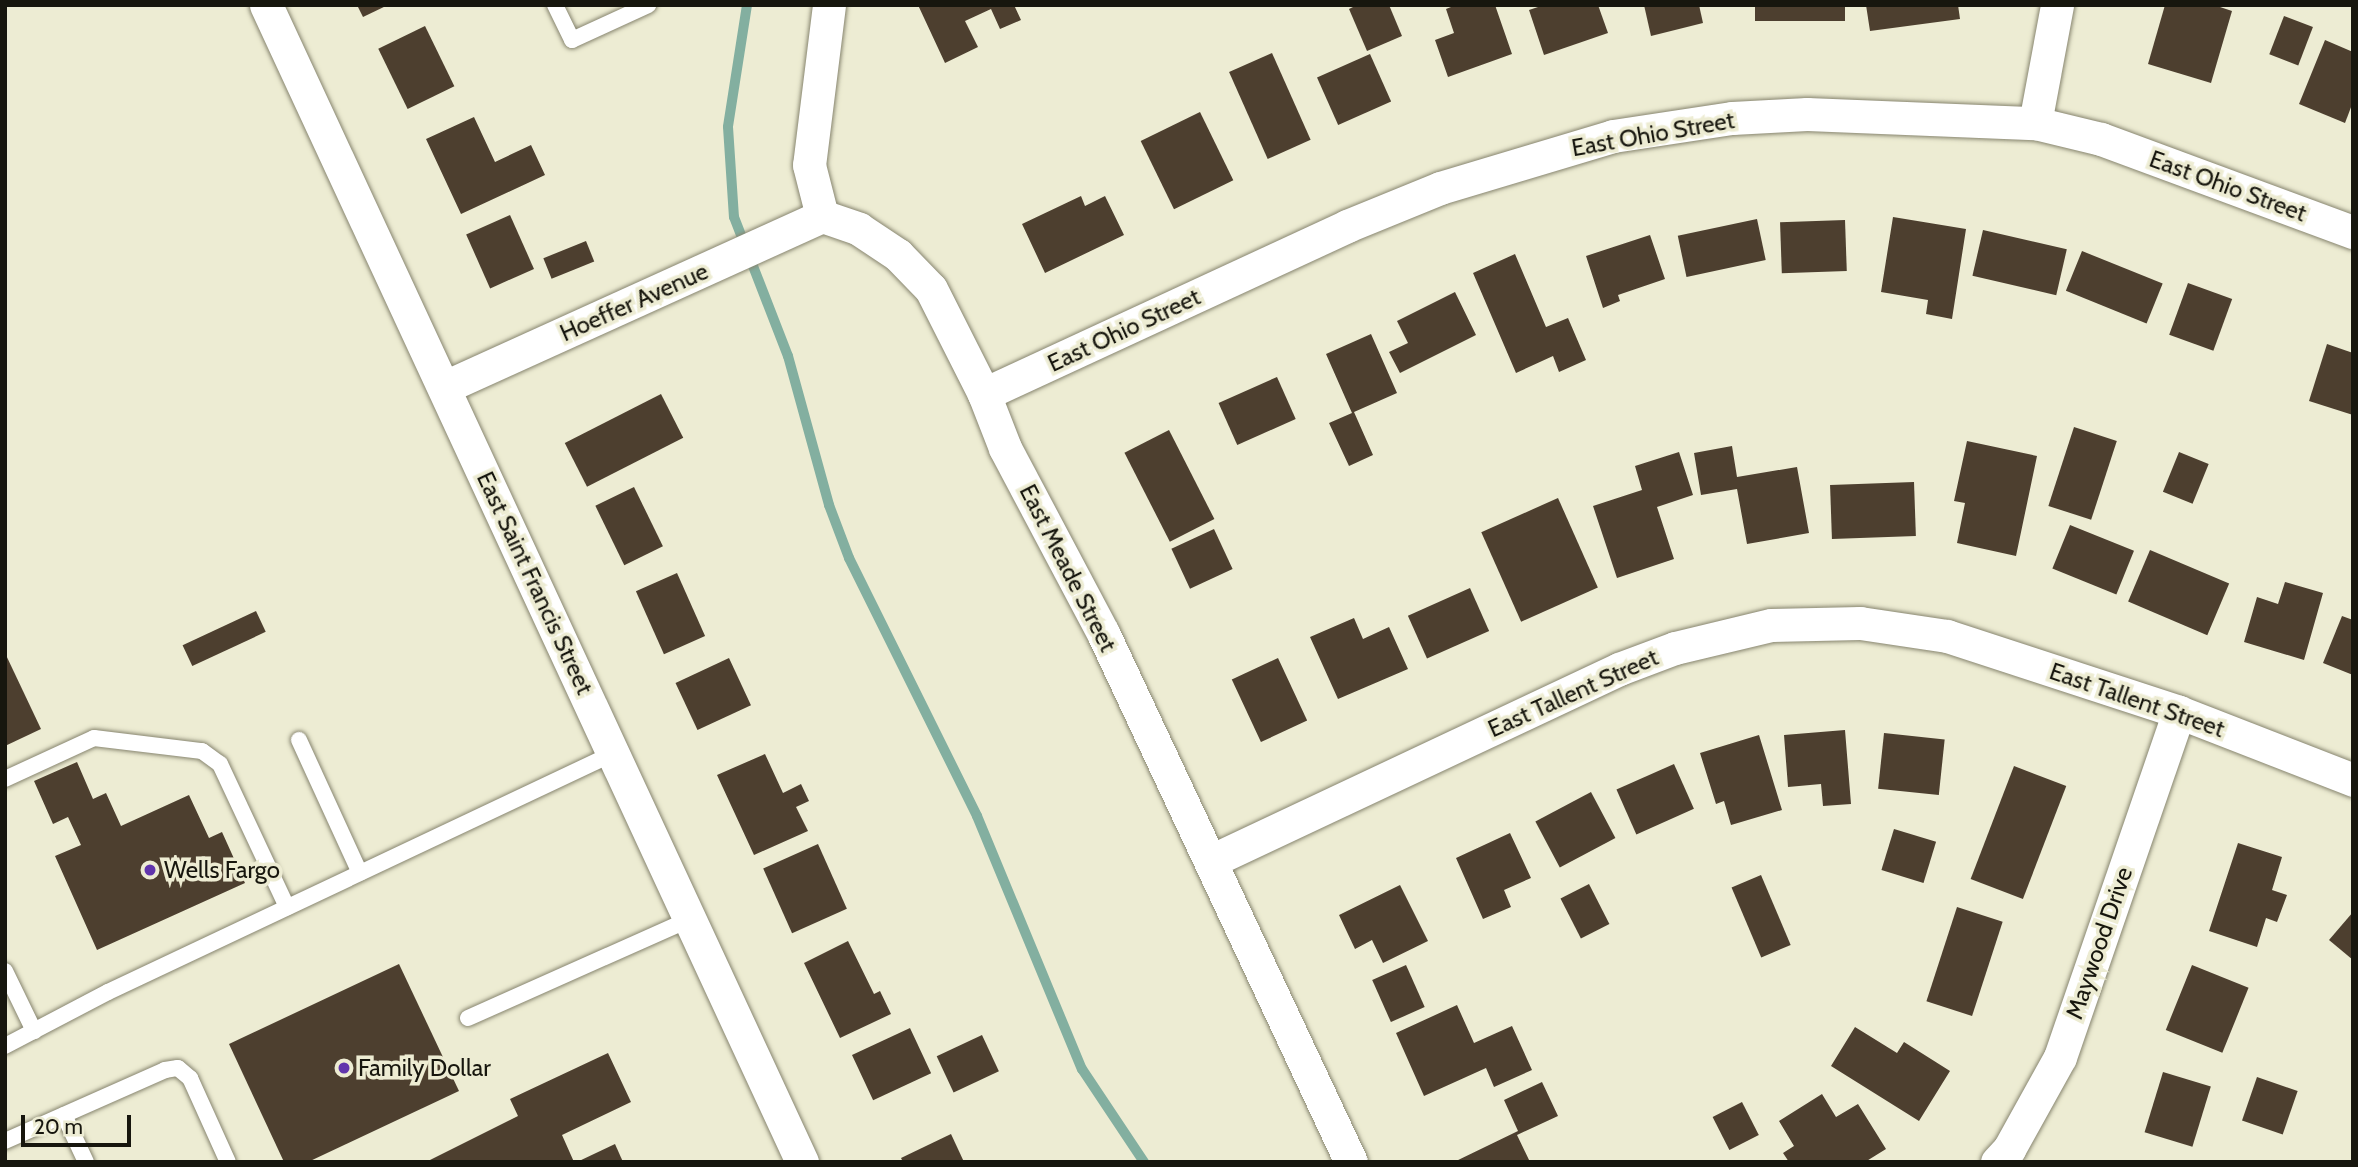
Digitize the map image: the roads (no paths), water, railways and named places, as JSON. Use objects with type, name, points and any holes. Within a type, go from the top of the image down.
[{"type":"street","name":"East Saint Francis Street","points":[[266,5],[802,1162]]},
{"type":"street","points":[[822,216],[809,164],[829,5]]},
{"type":"street","points":[[2035,123],[2057,5]]},
{"type":"street","name":"East Ohio Street","points":[[984,394],[1347,226],[1527,158],[1612,136],[1732,118],[1807,114],[2035,123],[2101,139],[2353,232]]},
{"type":"street","name":"Hoeffer Avenue","points":[[445,387],[822,216]]},
{"type":"street","name":"East Meade Street","points":[[822,216],[859,229],[878,242],[931,289],[984,394],[1005,448],[1103,633],[1351,1162]]},
{"type":"street","name":"East Tallent Street","points":[[1211,861],[1619,668],[1675,648],[1771,625],[1860,623],[1947,636],[2179,712],[2353,780]]},
{"type":"street","name":"Maywood Drive","points":[[1997,1162],[2009,1149],[2060,1056],[2179,712]]},
{"type":"lane","points":[[555,5],[572,40],[648,5]]},
{"type":"lane","points":[[5,779],[94,738],[202,751],[220,765],[287,907]]},
{"type":"lane","points":[[299,740],[360,873]]},
{"type":"lane","points":[[5,1046],[287,907],[614,753]]},
{"type":"lane","points":[[468,1018],[690,919]]},
{"type":"lane","points":[[5,971],[34,1031]]},
{"type":"lane","points":[[5,1141],[165,1070],[178,1068],[190,1078],[228,1162]]},
{"type":"lane","points":[[64,1115],[86,1162]]},
{"type":"waterway","points":[[747,5],[728,127],[734,217],[788,356],[829,505],[849,558],[977,816],[1082,1069],[1144,1162]]},
{"type":"place","name":"Wells Fargo","points":[[150,870]]},
{"type":"place","name":"Family Dollar","points":[[344,1068]]}]
